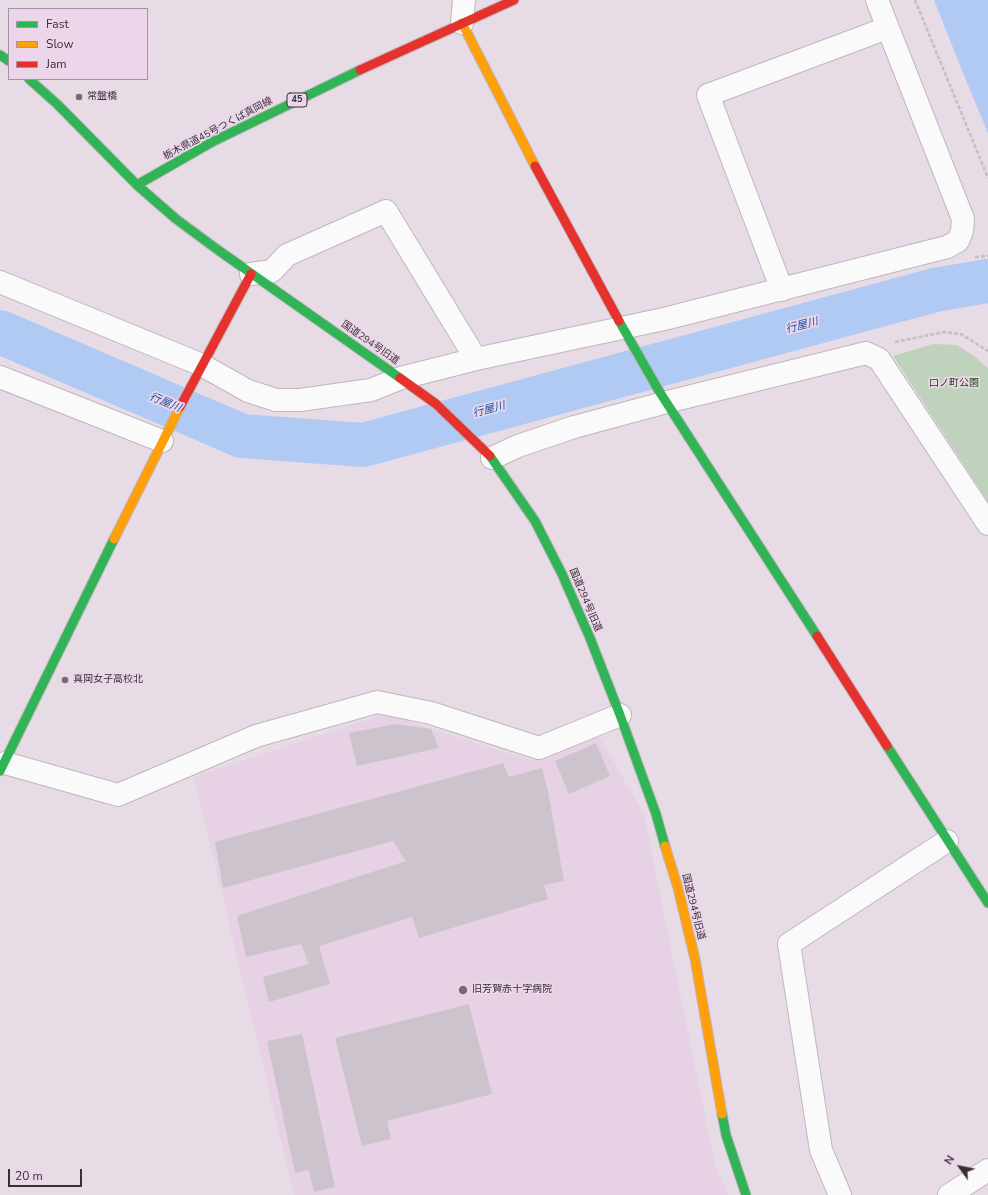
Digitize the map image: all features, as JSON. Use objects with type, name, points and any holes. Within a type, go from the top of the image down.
[{"type":"street","points":[[464,0],[462,23],[528,153],[626,335],[663,397],[988,903]]},
{"type":"street","name":"栃木県道45号つくば真岡線","points":[[137,185],[212,142],[315,91],[514,0]]},
{"type":"street","points":[[0,282],[198,372],[276,400],[300,400],[370,390],[401,378],[476,359],[626,335],[782,290],[947,248],[958,241],[962,231],[963,219],[877,0]]},
{"type":"street","points":[[782,290],[708,95],[888,28]]},
{"type":"street","points":[[30,80],[57,104],[137,185]]},
{"type":"street","name":"国道294号旧道","points":[[137,185],[176,219],[251,274],[424,395],[476,441],[492,458],[535,521],[562,574],[620,715],[656,814],[678,888],[695,959],[726,1135],[746,1195]]},
{"type":"street","points":[[476,359],[386,211],[288,255],[272,271],[251,274],[164,437],[2,767],[118,795],[256,736],[377,702],[431,713],[539,748],[620,715]]},
{"type":"street","points":[[492,458],[518,446],[663,397],[866,353],[879,359],[988,524]]},
{"type":"street","points":[[0,377],[164,437]]},
{"type":"street","points":[[840,1195],[820,1150],[789,944],[947,841]]},
{"type":"street","points":[[949,1195],[988,1170]]},
{"type":"path","points":[[914,0],[988,178]]},
{"type":"path","points":[[976,257],[988,256]]},
{"type":"path","points":[[894,342],[944,332],[961,334],[988,351]]},
{"type":"shaded area","name":"旧芳賀赤十字病院","points":[[385,714],[533,761],[598,735],[644,814],[715,1166],[729,1195],[294,1195],[194,777]]},
{"type":"green space","name":"口ノ町公園","points":[[933,344],[957,345],[974,356],[988,368],[988,502],[893,356]]},
{"type":"water","points":[[934,0],[988,0],[988,133],[963,73]]},
{"type":"building","points":[[396,724],[431,729],[439,748],[357,766],[349,733]]},
{"type":"building","points":[[596,743],[610,776],[569,794],[555,761]]},
{"type":"building","points":[[503,763],[509,777],[542,768],[548,791],[564,881],[544,885],[548,899],[419,938],[412,917],[319,946],[330,984],[269,1002],[263,977],[309,964],[301,944],[246,957],[237,916],[406,861],[393,841],[223,888],[215,842]]},
{"type":"building","points":[[469,1004],[492,1094],[387,1121],[391,1139],[362,1146],[335,1038]]},
{"type":"building","points":[[302,1034],[335,1187],[314,1192],[309,1170],[295,1173],[267,1041]]},
{"type":"waterway","name":"行屋川","points":[[0,332],[242,436],[363,445],[935,290],[988,281]]},
{"type":"traffic: fast","points":[[0,55],[8,60]]},
{"type":"traffic: fast","points":[[30,80],[57,104],[137,185],[212,142],[360,70]]},
{"type":"traffic: fast","points":[[137,185],[176,219],[218,250],[400,378]]},
{"type":"traffic: fast","points":[[619,321],[659,391],[817,636]]},
{"type":"traffic: fast","points":[[490,456],[535,521],[562,574],[590,638],[620,715],[656,814],[665,846]]},
{"type":"traffic: fast","points":[[0,771],[114,539]]},
{"type":"traffic: fast","points":[[887,746],[988,903]]},
{"type":"traffic: fast","points":[[722,1114],[726,1135],[746,1195]]},
{"type":"traffic: slow","points":[[462,23],[535,166]]},
{"type":"traffic: slow","points":[[114,539],[180,407]]},
{"type":"traffic: slow","points":[[665,846],[678,888],[695,959],[722,1114]]},
{"type":"traffic: jam","points":[[360,70],[514,0]]},
{"type":"traffic: jam","points":[[535,166],[619,321]]},
{"type":"traffic: jam","points":[[180,407],[251,274]]},
{"type":"traffic: jam","points":[[400,378],[436,404],[490,456]]},
{"type":"traffic: jam","points":[[817,636],[887,746]]},
{"type":"place","name":"常盤橋","points":[[79,97]]},
{"type":"place","name":"真岡女子高校北","points":[[65,680]]},
{"type":"place","name":"旧芳賀赤十字病院","points":[[463,990]]}]
